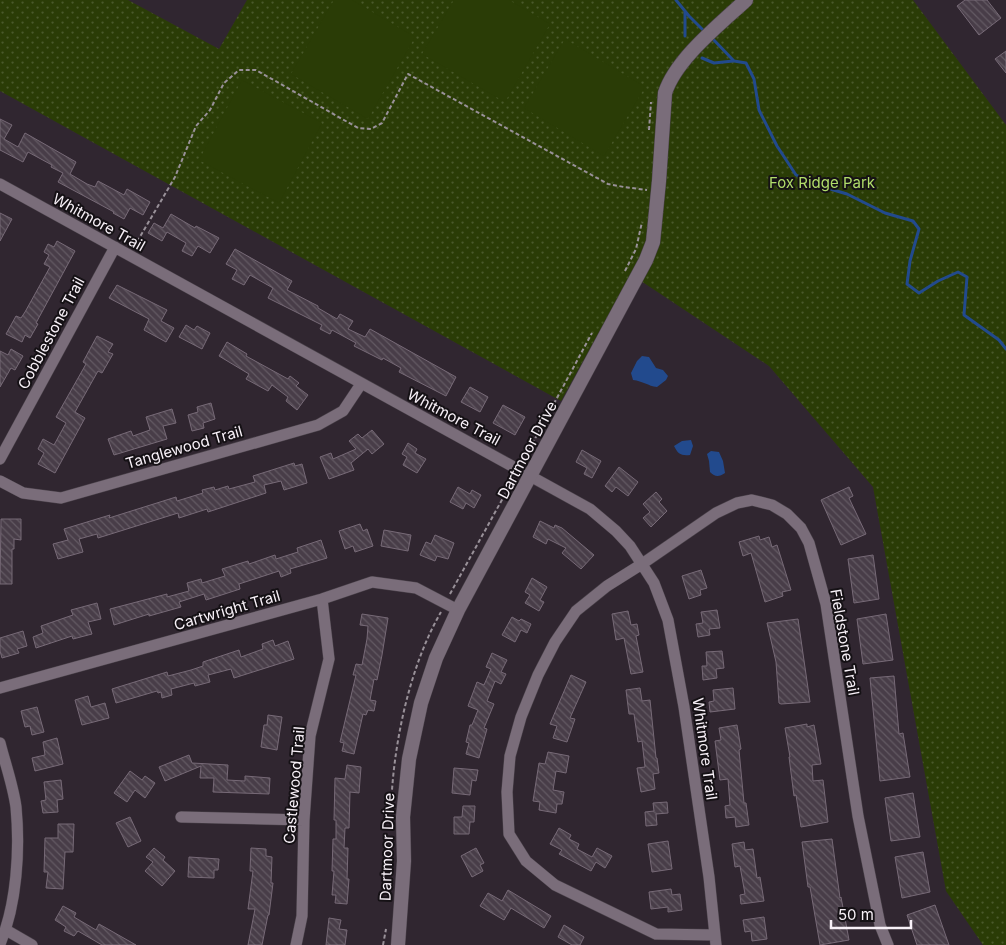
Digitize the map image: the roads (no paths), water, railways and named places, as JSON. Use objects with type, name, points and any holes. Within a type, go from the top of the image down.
[{"type":"street","name":"Dartmoor Drive","points":[[398,945],[404,861],[403,817],[409,759],[421,703],[436,658],[458,610],[646,260],[653,242],[665,93],[670,80],[681,64],[714,29],[746,0]]},
{"type":"street","name":"Whitmore Trail","points":[[0,184],[590,509],[616,531],[630,546],[654,583],[668,620],[684,707],[709,877],[716,940]]},
{"type":"street","name":"Cobblestone Trail","points":[[0,459],[115,247]]},
{"type":"street","name":"Tanglewood Trail","points":[[0,481],[23,493],[60,498],[318,425],[343,411],[361,384]]},
{"type":"street","name":"Fieldstone Trail","points":[[716,940],[656,934],[555,886],[526,860],[509,834],[507,792],[510,756],[520,717],[555,642],[576,612],[607,586],[716,513],[737,503],[752,500],[772,505],[787,514],[801,528],[809,543],[826,604],[858,816],[880,925],[888,945]]},
{"type":"street","name":"Cartwright Trail","points":[[0,688],[322,599],[372,582],[416,588],[458,610]]},
{"type":"street","name":"Castlewood Trail","points":[[296,945],[302,916],[304,820],[310,736],[329,659],[322,599]]},
{"type":"street","points":[[0,743],[16,806],[17,874],[6,930],[0,944]]},
{"type":"street","points":[[181,817],[304,820]]},
{"type":"street","points":[[6,930],[32,945]]},
{"type":"water","points":[[642,356],[649,357],[656,368],[663,370],[668,376],[657,387],[633,380],[631,373]]},
{"type":"water","points":[[691,440],[693,446],[690,455],[680,454],[674,446],[682,441]]},
{"type":"water","points":[[711,451],[719,452],[725,473],[715,476],[710,472],[707,454]]},
{"type":"waterway","points":[[676,0],[706,33]]},
{"type":"waterway","points":[[685,12],[685,36]]},
{"type":"waterway","points":[[711,37],[734,61],[746,63],[754,79],[759,110],[777,146],[796,175],[820,186],[847,194],[885,213],[913,221],[919,229],[910,261],[907,284],[919,293],[938,281],[958,272],[967,277],[964,315],[999,340],[1006,349]]},
{"type":"waterway","points":[[702,58],[714,63],[733,61]]},
{"type":"park label","name":"Fox Ridge Park","points":[[822,182]]}]
